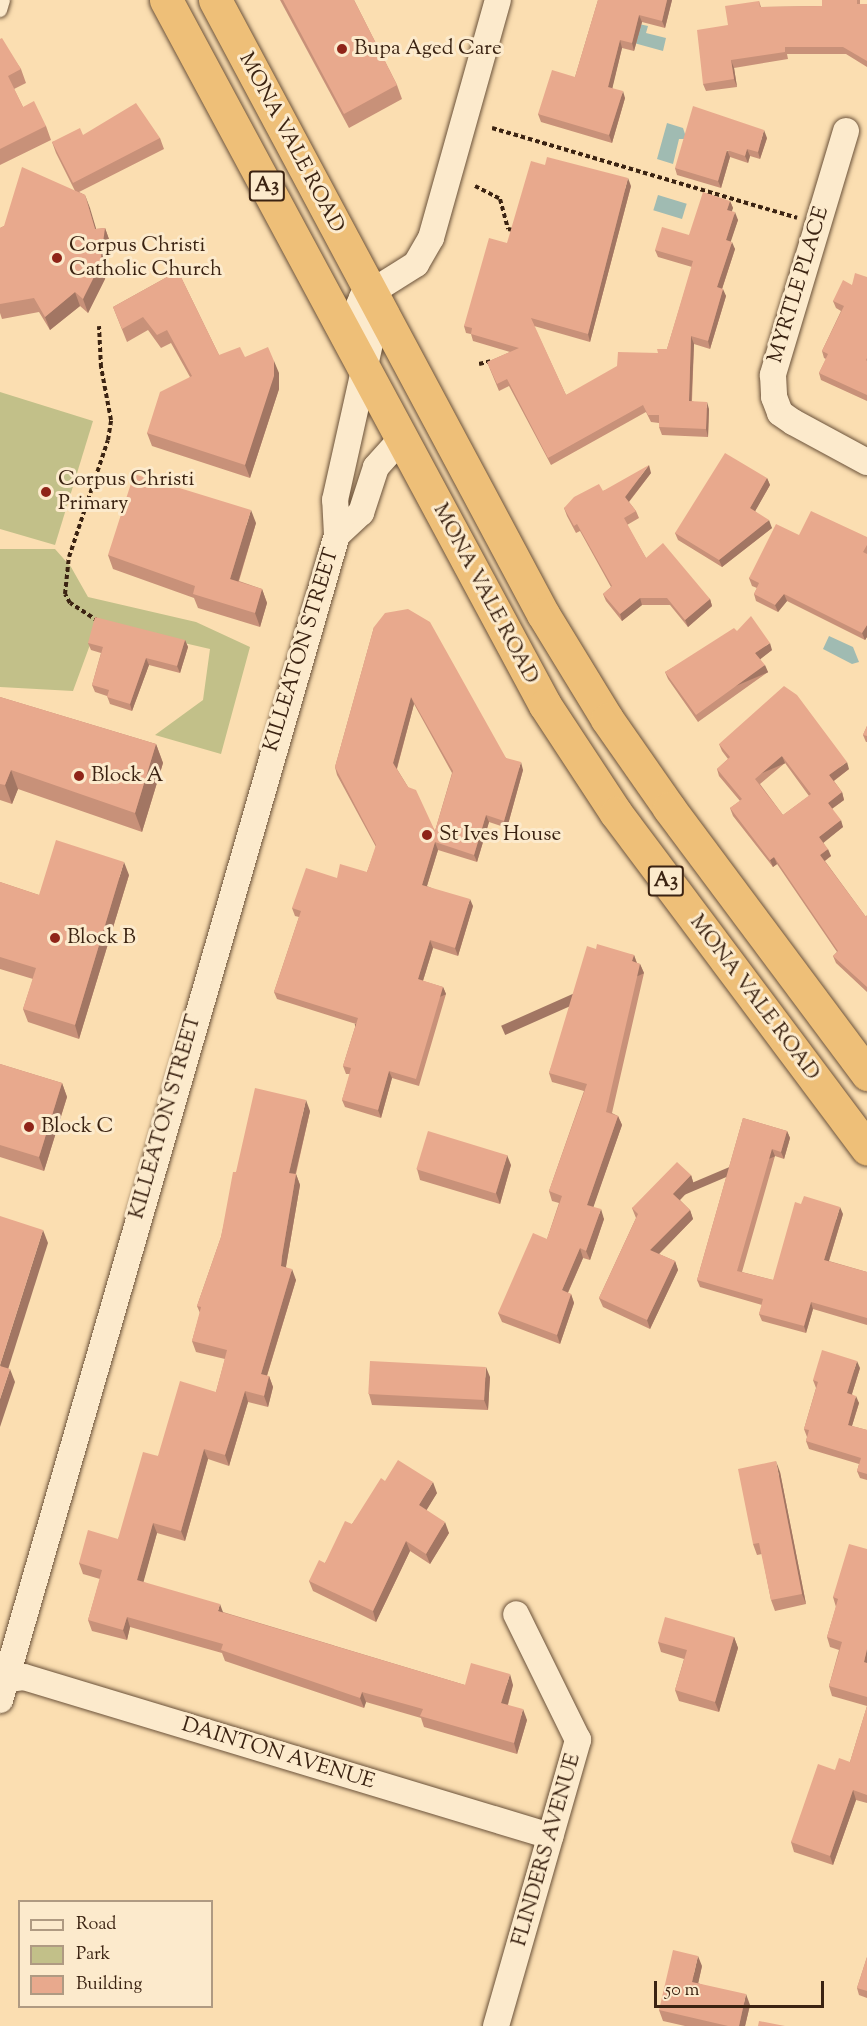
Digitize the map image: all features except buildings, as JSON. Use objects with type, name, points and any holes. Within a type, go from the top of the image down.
[{"type":"highway","name":"MONA VALE ROAD","points":[[166,0],[544,705],[616,813],[862,1133]]},
{"type":"highway","name":"MONA VALE ROAD","points":[[215,0],[543,614],[607,719],[867,1074]]},
{"type":"street","points":[[371,292],[416,264],[431,238],[498,0]]},
{"type":"street","name":"MYRTLE PLACE","points":[[846,131],[772,375],[774,397],[780,413],[867,462]]},
{"type":"street","name":"KILLEATON STREET","points":[[2,1686],[337,535],[335,500],[366,372],[371,339],[359,305],[371,292]]},
{"type":"street","name":"KILLEATON STREET","points":[[337,535],[361,513],[376,467],[402,438]]},
{"type":"street","name":"FLINDERS AVENUE","points":[[496,2026],[579,1740],[516,1614]]},
{"type":"street","name":"DAINTON AVENUE","points":[[2,1686],[24,1677],[550,1836]]},
{"type":"lane","points":[[0,10],[3,0]]},
{"type":"path","points":[[492,128],[818,224]]},
{"type":"path","points":[[475,186],[500,199],[508,229],[519,232]]},
{"type":"path","points":[[99,326],[101,367],[111,420],[108,440],[69,557],[65,594],[70,603],[104,623]]},
{"type":"path","points":[[479,364],[495,361]]},
{"type":"green space","name":"Corpus Christi Primary","points":[[0,392],[93,421],[55,545],[0,529]]},
{"type":"green space","points":[[0,549],[55,549],[71,567],[88,597],[196,622],[250,647],[221,754],[155,735],[203,700],[210,649],[98,623],[73,691],[0,687]]},
{"type":"water","points":[[639,24],[648,26],[646,33],[666,38],[663,51],[634,43]]},
{"type":"water","points":[[667,123],[683,128],[685,134],[685,139],[679,139],[673,164],[657,159]]},
{"type":"water","points":[[658,195],[687,204],[682,219],[653,210]]},
{"type":"water","points":[[829,636],[853,647],[859,662],[852,664],[823,649]]},
{"type":"place","name":"Bupa Aged Care","points":[[342,49]]},
{"type":"place","name":"Corpus Christi Catholic Church","points":[[57,258]]},
{"type":"place","name":"Corpus Christi Primary","points":[[46,492]]},
{"type":"place","name":"Block A","points":[[79,776]]},
{"type":"place","name":"St Ives House","points":[[427,835]]},
{"type":"place","name":"Block B","points":[[55,938]]},
{"type":"place","name":"Block C","points":[[29,1127]]}]
